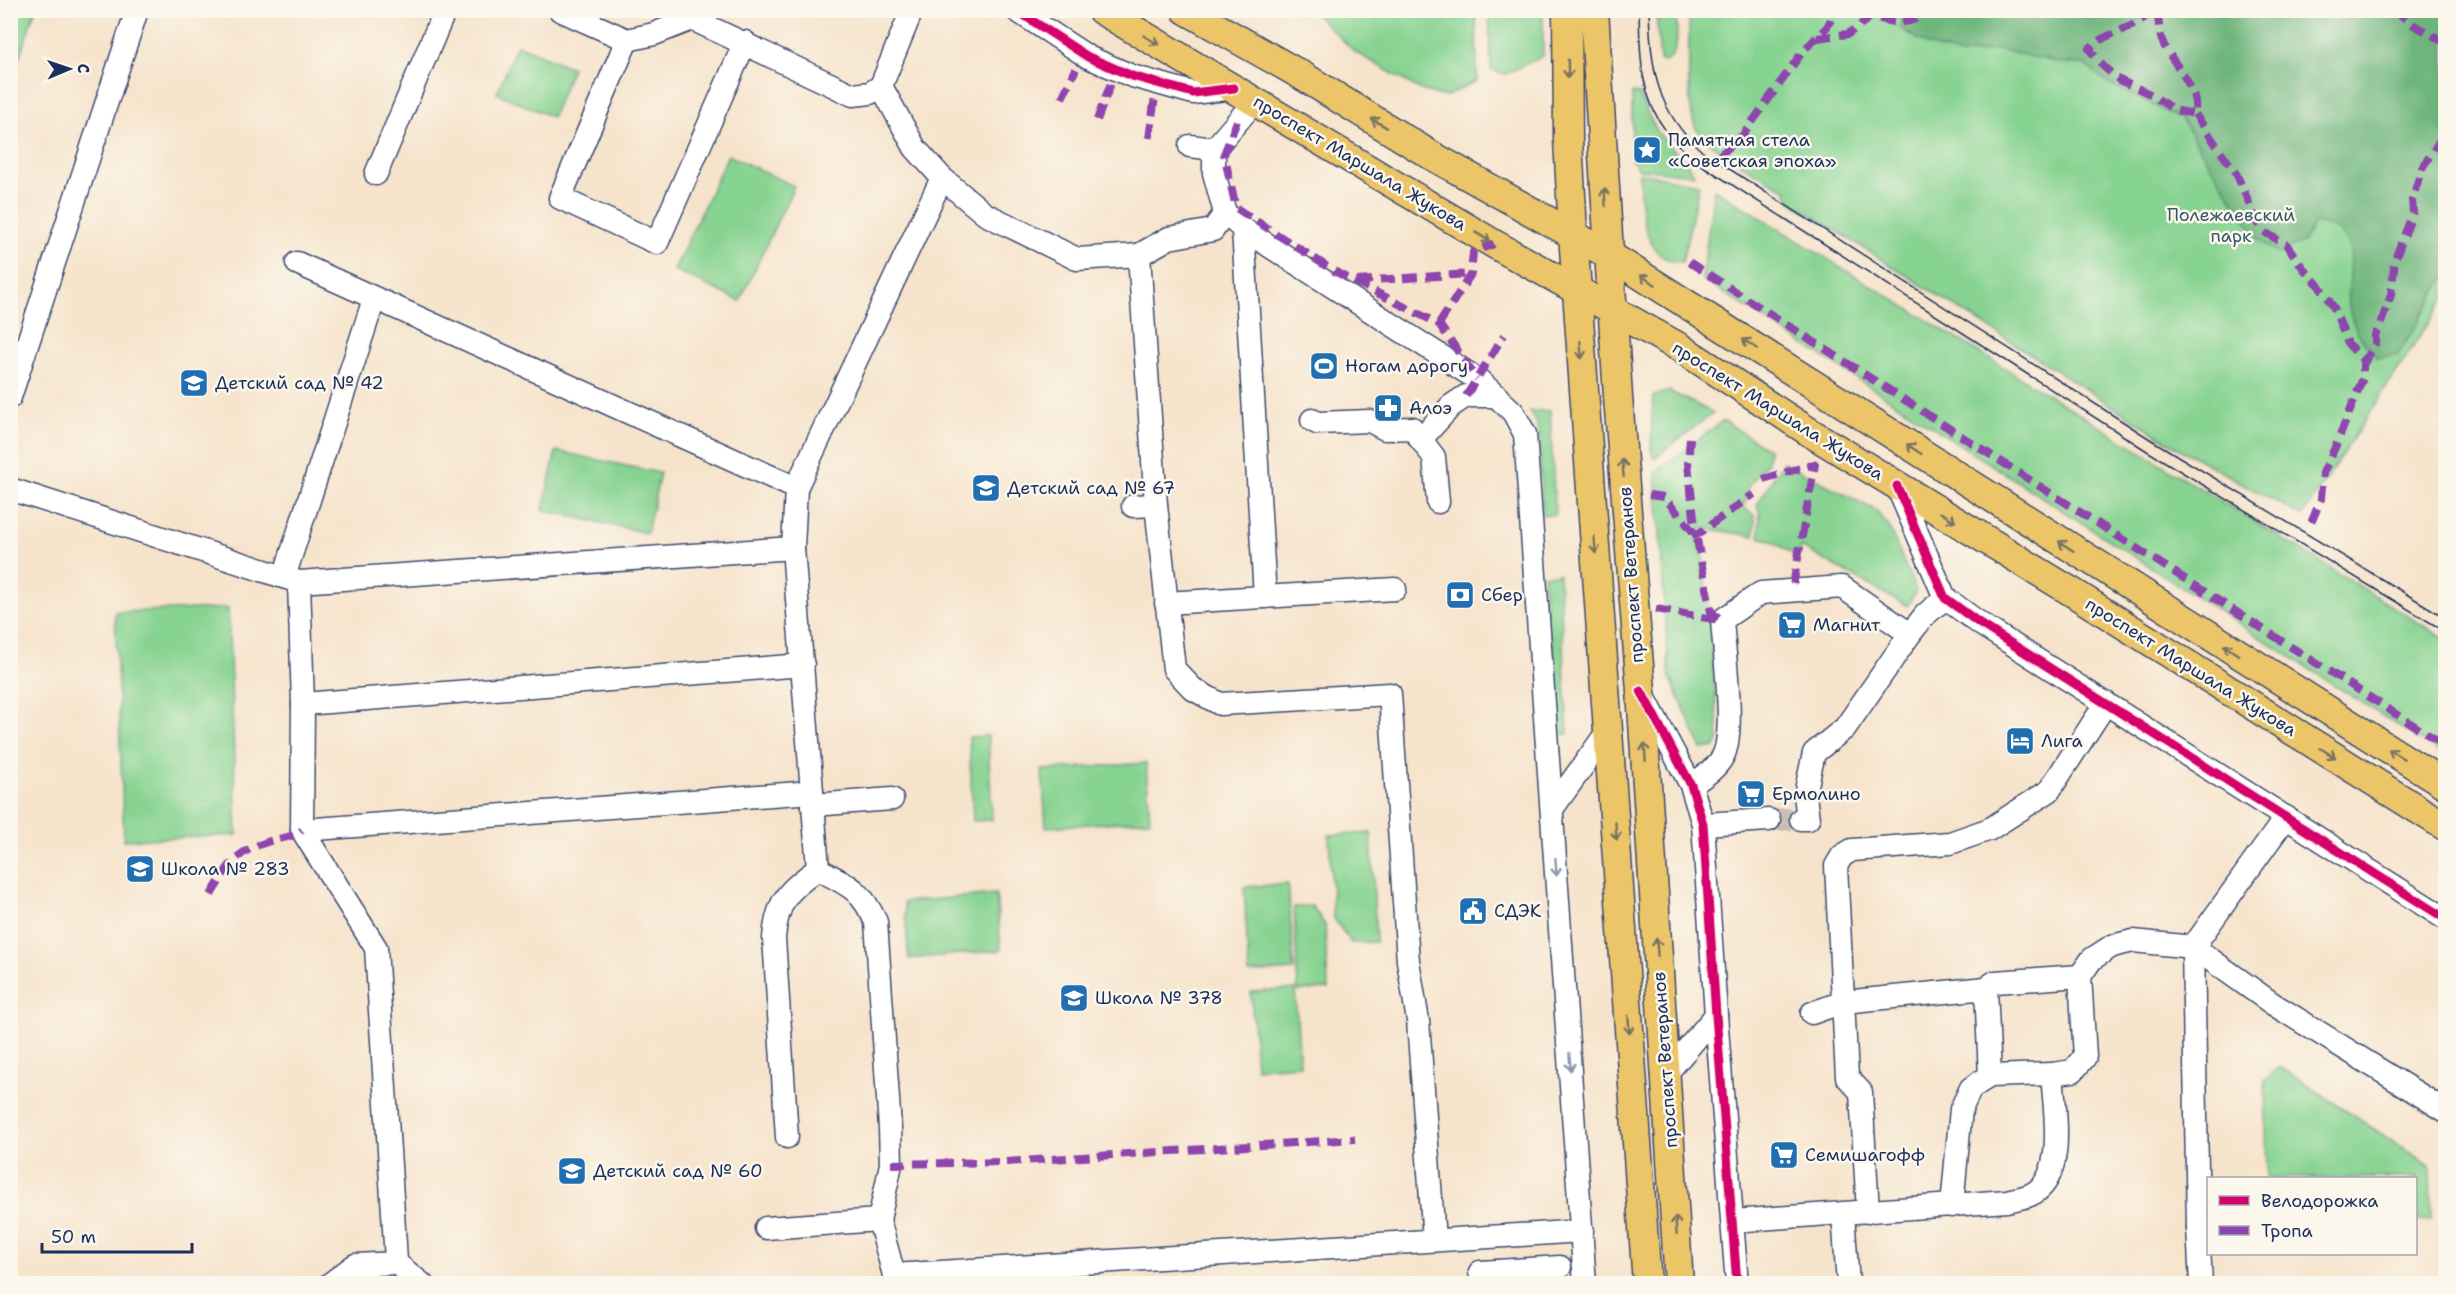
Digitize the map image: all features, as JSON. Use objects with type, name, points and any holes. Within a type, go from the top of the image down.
[{"type":"main road","name":"проспект Маршала Жукова","points":[[1101,10],[1577,292],[1679,348],[2445,827]]},
{"type":"main road","name":"проспект Маршала Жукова","points":[[1186,10],[1301,75],[1429,154],[1609,255],[2445,785]]},
{"type":"main road","name":"проспект Ветеранов","points":[[1567,10],[1568,139],[1573,234],[1647,1284]]},
{"type":"main road","name":"проспект Ветеранов","points":[[1594,10],[1679,1284]]},
{"type":"street","points":[[10,397],[137,10]]},
{"type":"street","points":[[376,174],[445,10]]},
{"type":"street","points":[[560,10],[627,40],[654,34],[692,19],[853,94],[870,93],[881,86],[912,10]]},
{"type":"street","points":[[1016,10],[1088,57],[1132,76],[1193,93],[1245,95],[1214,149],[1214,173],[1225,213],[1243,229],[1480,381],[1513,412],[1525,434],[1586,1284]]},
{"type":"street","points":[[627,40],[560,198],[657,243],[745,42]]},
{"type":"street","points":[[881,86],[915,148],[942,178],[985,214],[1077,259],[1139,255],[1169,238],[1213,230],[1225,213]]},
{"type":"street","points":[[1190,146],[1214,149]]},
{"type":"street","points":[[818,869],[793,548],[796,488],[942,178]]},
{"type":"street","points":[[1243,229],[1265,597]]},
{"type":"street","points":[[1139,255],[1156,505],[1174,669],[1193,689],[1220,704],[1390,694],[1408,960],[1418,1021],[1434,1240]]},
{"type":"street","points":[[297,263],[796,488]]},
{"type":"street","points":[[374,299],[292,579],[303,704],[303,830],[376,948],[396,1263]]},
{"type":"street","points":[[1421,439],[1451,406],[1466,396],[1497,396]]},
{"type":"street","points":[[1312,420],[1317,423],[1371,421],[1386,429],[1412,428],[1434,457],[1438,502]]},
{"type":"street","points":[[1897,486],[1945,598],[1982,625],[2445,919]]},
{"type":"street","points":[[10,489],[292,579],[793,548]]},
{"type":"street","points":[[1133,506],[1156,505]]},
{"type":"street","points":[[1691,785],[1709,773],[1724,756],[1729,736],[1722,620],[1730,614],[1761,593],[1842,587],[1910,634]]},
{"type":"street","points":[[1166,603],[1395,590]]},
{"type":"street","points":[[1801,819],[1808,819],[1805,795],[1814,753],[1845,728],[1910,634],[1925,615],[1945,598]]},
{"type":"street","points":[[303,704],[803,665]]},
{"type":"street","points":[[1641,691],[1691,785],[1703,824],[1737,1284]]},
{"type":"street","points":[[1869,1212],[1861,1092],[1847,1077],[1836,866],[1842,856],[1852,850],[1950,843],[1990,829],[2049,791],[2106,703]]},
{"type":"street","points":[[1552,809],[1608,731]]},
{"type":"street","points":[[303,830],[813,799],[892,799]]},
{"type":"street","points":[[2201,1284],[2203,1227],[2193,947],[2286,817]]},
{"type":"street","points":[[1703,824],[1769,820]]},
{"type":"street","points":[[818,869],[849,885],[865,899],[876,922],[891,1164],[879,1220],[895,1279],[1582,1231]]},
{"type":"street","points":[[787,1137],[774,938],[775,920],[781,904],[794,886],[818,869]]},
{"type":"street","points":[[1952,1206],[1960,1109],[1971,1088],[1990,1076],[2073,1071],[2085,1058],[2080,976],[2092,958],[2112,946],[2133,941],[2193,947],[2273,1004],[2445,1111]]},
{"type":"street","points":[[1812,1013],[1843,1002],[1986,988],[1995,982],[2080,976]]},
{"type":"street","points":[[1986,988],[1990,1076]]},
{"type":"street","points":[[1666,1074],[1716,1015]]},
{"type":"street","points":[[1733,1221],[1952,1206],[2007,1201],[2031,1195],[2050,1178],[2056,1150],[2052,1074]]},
{"type":"street","points":[[1844,1214],[1848,1284]]},
{"type":"street","points":[[766,1228],[879,1220]]},
{"type":"street","points":[[1477,1238],[1480,1278],[1560,1267]]},
{"type":"street","points":[[330,1284],[355,1265],[396,1263],[422,1284]]},
{"type":"green space","points":[[1901,10],[2445,11],[2445,277],[2398,355],[2377,358],[2355,328],[2349,305],[2350,254],[2344,236],[2336,229],[2314,223],[2303,242],[2279,254],[2260,241],[2181,119],[2111,85],[2084,64],[2060,63],[1997,49],[1961,55],[1928,45],[1901,29]]},
{"type":"green space","points":[[10,11],[35,11],[11,82]]},
{"type":"green space","points":[[1312,11],[1476,11],[1477,81],[1445,97],[1421,90],[1355,52]]},
{"type":"green space","points":[[1489,11],[1543,11],[1543,56],[1506,74],[1491,70]]},
{"type":"green space","points":[[1656,11],[1676,11],[1676,46],[1670,58],[1665,62],[1660,60]]},
{"type":"green space","name":"Полежаевский парк","points":[[1689,11],[2445,11],[2445,298],[2302,516],[2180,449],[1791,202],[1786,190],[1714,147],[1697,130],[1693,121],[1689,91]]},
{"type":"green space","points":[[517,45],[572,68],[552,117],[497,93]]},
{"type":"green space","points":[[1632,93],[1640,94],[1657,131],[1689,166],[1694,175],[1639,169],[1632,161]]},
{"type":"green space","points":[[728,155],[794,186],[740,301],[674,270]]},
{"type":"green space","points":[[1639,173],[1699,184],[1682,262],[1668,260],[1658,253],[1650,242],[1642,214]]},
{"type":"green space","points":[[1714,189],[2445,639],[2445,756],[1702,279]]},
{"type":"green space","points":[[1669,391],[1713,413],[1654,458],[1651,449],[1653,396]]},
{"type":"green space","points":[[1529,411],[1550,411],[1555,515],[1542,515],[1539,433],[1536,421]]},
{"type":"green space","points":[[1721,422],[1726,422],[1769,450],[1767,462],[1749,486],[1744,508],[1755,516],[1754,536],[1701,528],[1719,739],[1715,747],[1702,749],[1669,675],[1656,472]]},
{"type":"green space","points":[[556,451],[660,473],[647,533],[543,510]]},
{"type":"green space","points":[[1783,462],[1875,510],[1889,527],[1916,591],[1907,606],[1801,547],[1796,556],[1772,541],[1759,537],[1760,512],[1757,505]]},
{"type":"green space","points":[[1559,574],[1568,734],[1552,735],[1557,726],[1552,638],[1547,638],[1543,575]]},
{"type":"green space","points":[[228,608],[237,835],[124,840],[115,612]]},
{"type":"green space","points":[[988,736],[992,820],[973,821],[969,737]]},
{"type":"green space","points":[[1146,763],[1150,820],[1046,827],[1042,770]]},
{"type":"green space","points":[[1371,833],[1376,942],[1351,943],[1333,917],[1329,835]]},
{"type":"green space","points":[[1288,884],[1294,970],[1249,973],[1244,887]]},
{"type":"green space","points":[[996,894],[1001,950],[909,959],[904,902]]},
{"type":"green space","points":[[1312,906],[1325,925],[1328,989],[1298,991],[1294,907]]},
{"type":"green space","points":[[1295,989],[1300,1065],[1256,1068],[1251,992]]},
{"type":"green space","points":[[2280,1067],[2430,1166],[2431,1220],[2417,1221],[2417,1177],[2267,1177],[2265,1079]]},
{"type":"tunnel","points":[[1769,820],[1801,819]]},
{"type":"tram line","points":[[1639,10],[1643,73],[1651,103],[1666,131],[1695,161],[2147,451],[2446,632]]},
{"type":"tram line","points":[[1649,10],[1652,51],[1659,88],[1675,121],[1687,137],[1703,152],[2153,441],[2446,618]]},
{"type":"marked path","points":[[1720,155],[1743,135],[1803,51],[1827,27],[1836,10]]},
{"type":"marked path","points":[[1817,38],[1848,34],[1872,16],[1904,22],[1934,10]]},
{"type":"marked path","points":[[2152,10],[2130,27],[2104,38],[2089,49],[2119,80],[2152,95],[2174,110],[2195,114],[2190,86],[2162,39],[2157,10]]},
{"type":"marked path","points":[[2394,10],[2414,25],[2446,43]]},
{"type":"marked path","points":[[1062,98],[1076,69]]},
{"type":"marked path","points":[[1097,120],[1111,83]]},
{"type":"marked path","points":[[1149,138],[1155,97]]},
{"type":"marked path","points":[[2195,114],[2237,175],[2257,222],[2266,233],[2287,245],[2320,287],[2334,308],[2348,344],[2363,360],[2363,378],[2323,473],[2321,499],[2309,528]]},
{"type":"marked path","points":[[1237,121],[1224,154],[1236,208],[1334,271],[1439,324],[1477,379]]},
{"type":"marked path","points":[[2363,365],[2375,344],[2375,335],[2391,295],[2395,259],[2413,213],[2412,200],[2422,168],[2446,131]]},
{"type":"marked path","points":[[1439,324],[1471,274],[1473,252],[1494,244]]},
{"type":"marked path","points":[[1689,262],[2446,746]]},
{"type":"marked path","points":[[1357,281],[1471,274]]},
{"type":"marked path","points":[[1466,396],[1504,335]]},
{"type":"marked path","points":[[1690,438],[1688,464],[1696,535],[1754,494]]},
{"type":"marked path","points":[[1763,479],[1815,464],[1792,591]]},
{"type":"marked path","points":[[1649,495],[1664,497],[1696,535],[1711,612],[1722,620]]},
{"type":"marked path","points":[[1656,609],[1718,620]]},
{"type":"marked path","points":[[211,895],[228,868],[239,856],[256,846],[302,830]]},
{"type":"marked path","points":[[891,1164],[1005,1162],[1355,1139]]},
{"type":"cycle path","points":[[1016,10],[1088,57],[1132,76],[1193,93],[1234,88]]},
{"type":"cycle path","points":[[1897,486],[1945,598],[1982,625],[2446,919]]},
{"type":"cycle path","points":[[1641,691],[1691,785],[1703,824],[1737,1284]]},
{"type":"place","name":"Памятная стела «Советская эпоха»","points":[[1647,150]]},
{"type":"place","name":"Ногам дорогу","points":[[1324,366]]},
{"type":"place","name":"Детский сад № 42","points":[[194,383]]},
{"type":"place","name":"Алоэ","points":[[1388,408]]},
{"type":"place","name":"Детский сад № 67","points":[[986,488]]},
{"type":"place","name":"Сбер","points":[[1460,595]]},
{"type":"place","name":"Магнит","points":[[1792,625]]},
{"type":"place","name":"Лига","points":[[2020,741]]},
{"type":"place","name":"Ермолино","points":[[1751,794]]},
{"type":"place","name":"Школа № 283","points":[[140,869]]},
{"type":"place","name":"СДЭК","points":[[1473,911]]},
{"type":"place","name":"Школа № 378","points":[[1074,998]]},
{"type":"place","name":"Семишагофф","points":[[1784,1155]]},
{"type":"place","name":"Детский сад № 60","points":[[572,1171]]}]
